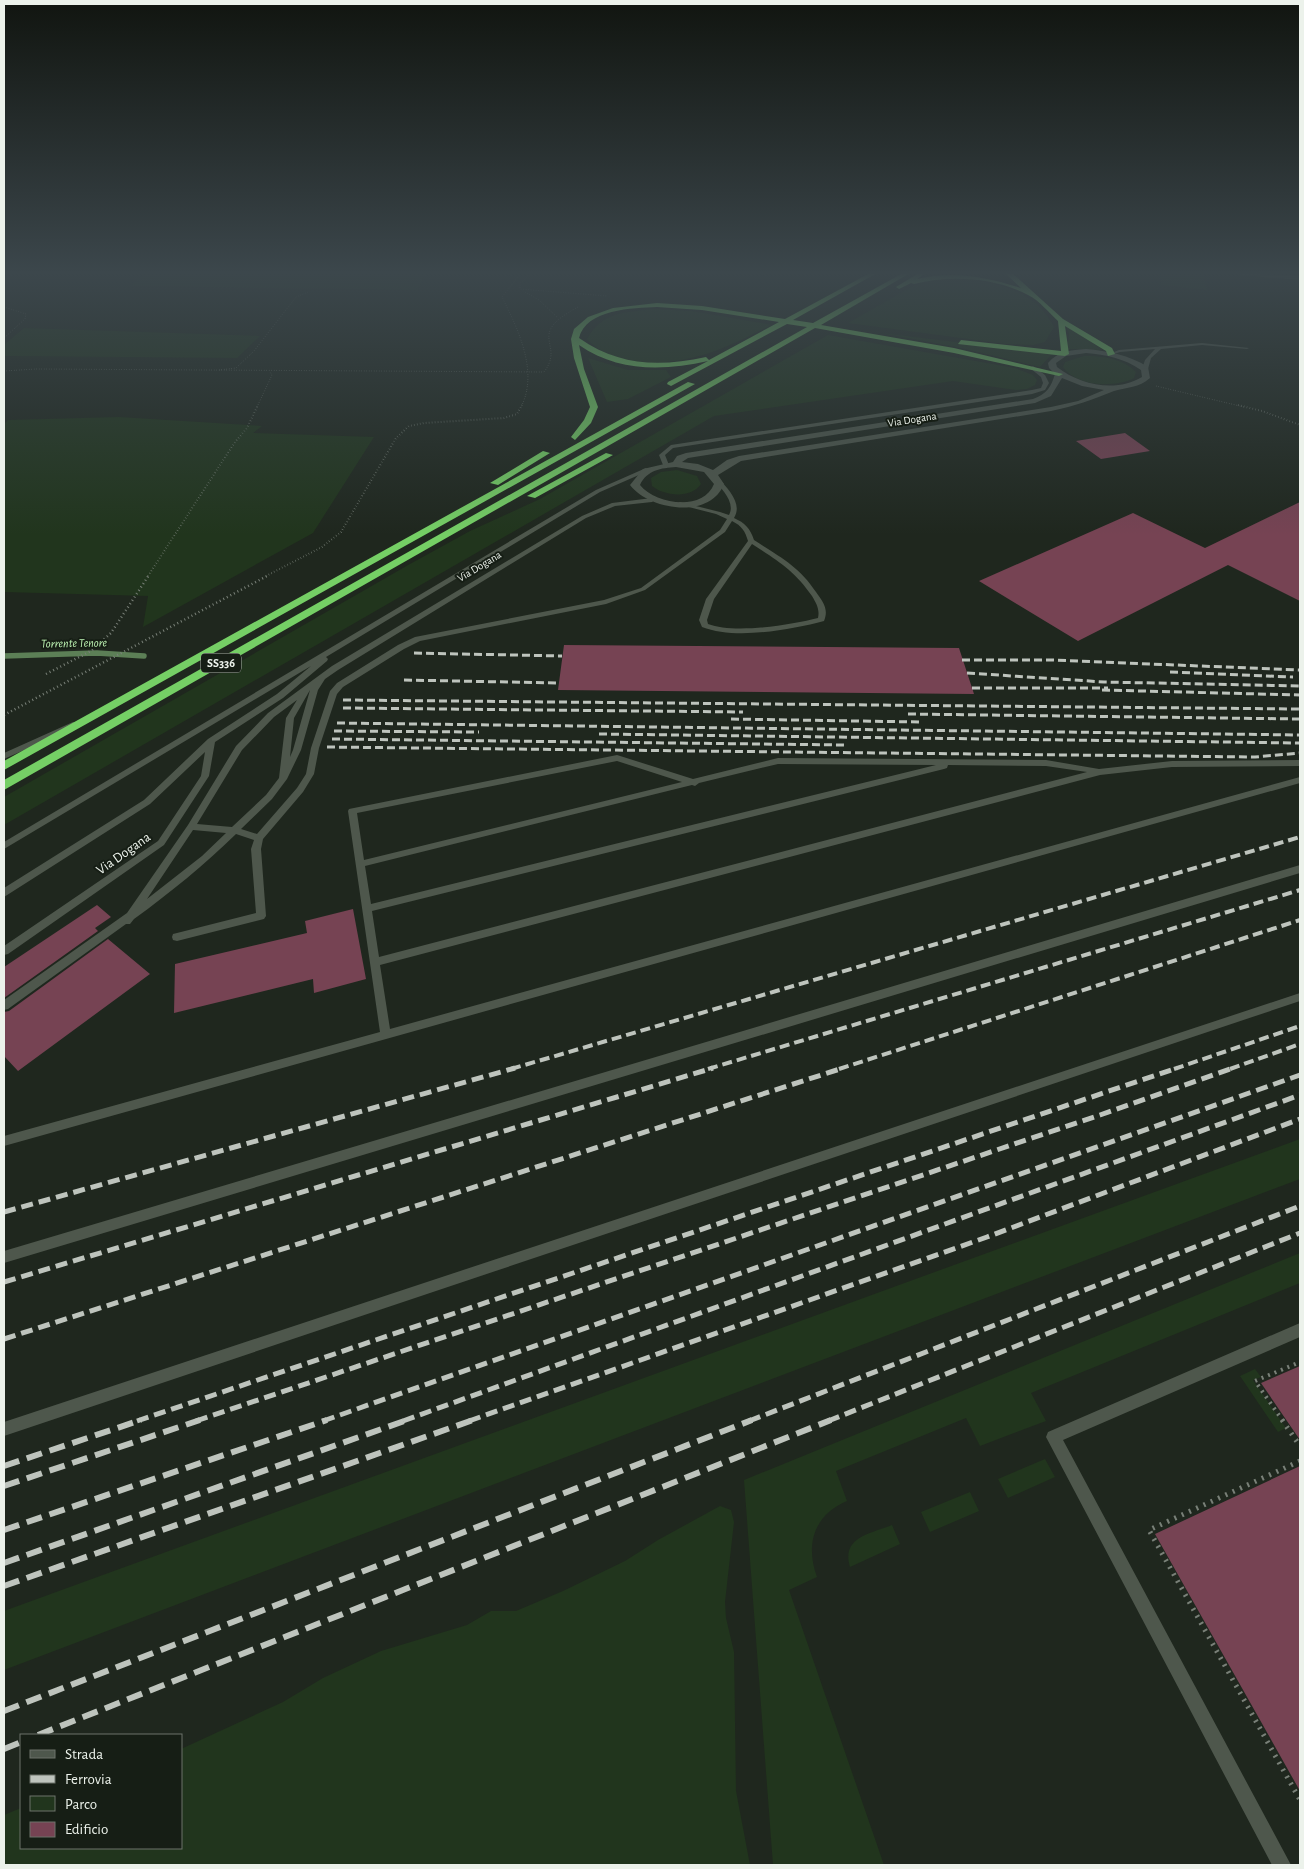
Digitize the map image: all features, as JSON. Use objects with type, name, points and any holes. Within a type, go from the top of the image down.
[{"type":"highway","points":[[578,360],[594,407],[588,421],[571,439],[600,423]]},
{"type":"highway","points":[[612,360],[650,367],[674,366],[698,360]]},
{"type":"highway","points":[[651,395],[714,360]]},
{"type":"highway","points":[[718,369],[734,360]]},
{"type":"highway","name":"SS336","points":[[4,786],[754,360]]},
{"type":"highway","points":[[722,389],[772,360]]},
{"type":"highway","points":[[999,360],[1059,375]]},
{"type":"highway","name":"SS336","points":[[4,766],[701,379]]},
{"type":"highway","points":[[424,532],[513,471],[551,450]]},
{"type":"highway","points":[[438,540],[554,486],[613,452]]},
{"type":"street","points":[[1055,360],[1052,362],[1053,368],[1059,375],[1083,384],[1115,388],[1142,382],[1146,378],[1145,369],[1129,360]]},
{"type":"street","name":"Via Dogana","points":[[671,464],[680,458],[703,453],[1035,401],[1051,394],[1056,386],[1059,375]]},
{"type":"street","name":"Via Dogana","points":[[715,477],[730,462],[740,459],[1051,409],[1080,403],[1115,388]]},
{"type":"street","name":"Via Dogana","points":[[646,470],[671,464],[700,467],[715,477],[719,484],[714,494],[696,502],[678,504],[652,500]]},
{"type":"street","points":[[646,470],[639,476],[636,485],[639,492],[652,500]]},
{"type":"lane","points":[[1145,369],[1147,360]]},
{"type":"lane","points":[[1033,368],[1043,376],[1046,383],[1043,388]]},
{"type":"lane","points":[[671,464],[662,455],[671,447],[1018,394],[1043,388],[1059,375]]},
{"type":"lane","name":"Via Dogana","points":[[4,846],[339,644],[598,492],[646,470]]},
{"type":"lane","points":[[176,937],[261,916],[256,849],[259,838],[290,802],[310,774],[315,748],[336,689],[346,680],[408,643],[470,628],[618,599],[643,589],[720,534],[732,518],[733,501],[715,477]]},
{"type":"lane","name":"Via Dogana","points":[[127,920],[191,827],[248,737],[282,705],[327,672],[590,514],[614,504],[652,500]]},
{"type":"lane","points":[[678,504],[732,518],[741,523],[748,531],[751,541],[793,568],[804,579],[820,603],[823,612],[821,619],[808,624],[773,628],[715,629],[705,625],[703,620],[710,599],[751,541]]},
{"type":"lane","name":"Via Dogana","points":[[4,893],[147,802],[211,741],[280,696],[339,644]]},
{"type":"lane","name":"Via Dogana","points":[[4,1006],[127,920],[182,877],[269,797],[283,780],[297,750],[314,690],[327,672]]},
{"type":"lane","name":"Via Dogana","points":[[283,780],[290,718],[308,689],[327,672]]},
{"type":"lane","points":[[4,756],[27,744],[91,718]]},
{"type":"lane","name":"Via Dogana","points":[[4,951],[161,843],[205,776],[211,741]]},
{"type":"lane","points":[[386,1036],[352,811],[617,758],[695,783]]},
{"type":"lane","points":[[360,864],[695,783],[778,761],[1046,763],[1100,772]]},
{"type":"lane","points":[[367,909],[959,762]]},
{"type":"lane","points":[[375,962],[1100,772],[1172,764],[1300,763]]},
{"type":"lane","points":[[4,1140],[386,1036],[1300,780]]},
{"type":"lane","points":[[191,827],[234,830],[259,838]]},
{"type":"lane","points":[[4,1257],[842,1008],[1300,869]]},
{"type":"lane","points":[[4,1429],[1300,998]]},
{"type":"lane","points":[[1282,1865],[1053,1437],[1300,1330]]},
{"type":"path","points":[[209,372],[236,368],[244,360]]},
{"type":"path","points":[[4,714],[322,547],[341,532],[396,438],[409,426],[424,423],[504,418],[518,414],[529,384],[529,372],[525,360]]},
{"type":"path","points":[[4,371],[36,369],[209,372],[544,372]]},
{"type":"path","points":[[46,674],[91,651],[111,633],[235,442],[248,428],[272,376],[270,372]]},
{"type":"path","points":[[1142,382],[1262,411],[1300,425]]},
{"type":"path","points":[[1300,1362],[1255,1381],[1300,1446]]},
{"type":"path","points":[[1300,1461],[1149,1530],[1300,1800]]},
{"type":"green space","points":[[589,360],[595,360],[628,370],[666,370],[671,377],[628,399],[607,402]]},
{"type":"green space","points":[[628,360],[681,360],[648,363]]},
{"type":"green space","points":[[784,360],[971,360],[1015,368],[1033,375],[1037,380],[1035,385],[1027,389],[1016,390],[953,381],[714,416],[4,825],[4,797],[410,564],[470,531],[540,499]]},
{"type":"green space","points":[[1012,360],[1046,360],[1040,367]]},
{"type":"green space","points":[[1071,360],[1115,360],[1136,372],[1134,378],[1126,381],[1097,384],[1077,379],[1069,374],[1063,367],[1065,362]]},
{"type":"green space","points":[[119,417],[262,426],[253,433],[374,437],[313,533],[143,627],[148,596],[4,592],[4,424],[8,420]]},
{"type":"green space","points":[[677,470],[697,476],[701,484],[697,489],[684,494],[670,494],[652,486],[651,478],[661,472]]},
{"type":"green space","points":[[1300,1139],[1300,1179],[4,1670],[4,1611]]},
{"type":"green space","points":[[1300,1253],[1300,1283],[1031,1393],[1046,1421],[980,1446],[966,1418],[836,1471],[847,1501],[827,1514],[815,1532],[812,1553],[817,1577],[789,1590],[884,1865],[773,1865],[744,1480]]},
{"type":"green space","points":[[1255,1369],[1261,1377],[1253,1380],[1286,1428],[1278,1432],[1240,1376]]},
{"type":"green space","points":[[1045,1459],[1055,1477],[1008,1498],[998,1479]]},
{"type":"green space","points":[[970,1492],[979,1511],[930,1532],[921,1512]]},
{"type":"green space","points":[[720,1506],[731,1510],[734,1522],[725,1602],[726,1618],[734,1652],[736,1791],[750,1865],[4,1865],[4,1815],[20,1808],[20,1849],[182,1849],[182,1749],[283,1702],[323,1678],[381,1651],[467,1625],[491,1611],[516,1611],[625,1561],[658,1540]]},
{"type":"green space","points":[[892,1525],[900,1544],[850,1567],[848,1557],[850,1549],[859,1538]]},
{"type":"building","points":[[1125,433],[1150,451],[1101,459],[1076,441]]},
{"type":"building","points":[[1300,502],[1300,601],[1228,565],[1078,641],[979,581],[1133,513],[1205,548]]},
{"type":"building","points":[[564,645],[959,648],[974,694],[558,690]]},
{"type":"building","points":[[97,905],[111,917],[95,928],[98,931],[4,998],[4,967]]},
{"type":"building","points":[[353,909],[366,979],[314,993],[313,979],[174,1013],[175,964],[307,933],[305,921]]},
{"type":"building","points":[[108,939],[150,974],[18,1071],[4,1056],[4,1012],[9,1011]]},
{"type":"building","points":[[1300,1366],[1300,1440],[1261,1383]]},
{"type":"building","points":[[1300,1466],[1300,1791],[1155,1534]]},
{"type":"waterway","name":"Torrente Tenore","points":[[4,656],[97,653],[144,656]]},
{"type":"railway","points":[[414,653],[562,656]]},
{"type":"railway","points":[[962,660],[1051,660],[1300,670]]},
{"type":"railway","points":[[1170,672],[1293,677]]},
{"type":"railway","points":[[967,673],[1104,682],[1300,686]]},
{"type":"railway","points":[[404,680],[559,683]]},
{"type":"railway","points":[[972,688],[1108,688]]},
{"type":"railway","points":[[1102,690],[1300,695]]},
{"type":"railway","points":[[343,700],[1300,709]]},
{"type":"railway","points":[[343,708],[743,712]]},
{"type":"railway","points":[[908,714],[1300,719]]},
{"type":"railway","points":[[731,719],[921,722]]},
{"type":"railway","points":[[337,723],[1300,735]]},
{"type":"railway","points":[[334,731],[479,732]]},
{"type":"railway","points":[[599,734],[1300,743]]},
{"type":"railway","points":[[332,739],[845,745]]},
{"type":"railway","points":[[327,747],[1255,757],[1300,753]]},
{"type":"railway","points":[[511,1069],[1300,837]]},
{"type":"railway","points":[[708,1069],[1300,890]]},
{"type":"railway","points":[[839,1069],[1300,920]]},
{"type":"railway","points":[[1174,1069],[1300,1026]]},
{"type":"railway","points":[[1230,1069],[1300,1044]]},
{"type":"railway","points":[[4,1212],[515,1068]]},
{"type":"railway","points":[[4,1282],[713,1068]]},
{"type":"railway","points":[[4,1339],[843,1068]]},
{"type":"railway","points":[[137,1421],[1177,1068]]},
{"type":"railway","points":[[196,1421],[1100,1115],[1233,1068]]},
{"type":"railway","points":[[323,1421],[1300,1075]]},
{"type":"railway","points":[[403,1421],[1300,1095]]},
{"type":"railway","points":[[469,1421],[987,1237],[1300,1119]]},
{"type":"railway","points":[[749,1421],[1300,1206]]},
{"type":"railway","points":[[828,1421],[1300,1233]]},
{"type":"railway","points":[[4,1466],[141,1420]]},
{"type":"railway","points":[[4,1486],[200,1420]]},
{"type":"railway","points":[[4,1530],[327,1420]]},
{"type":"railway","points":[[4,1563],[407,1420]]},
{"type":"railway","points":[[4,1586],[473,1420]]},
{"type":"railway","points":[[4,1711],[752,1420]]},
{"type":"railway","points":[[41,1734],[831,1420]]},
{"type":"railway","points":[[4,1749],[20,1742]]}]
